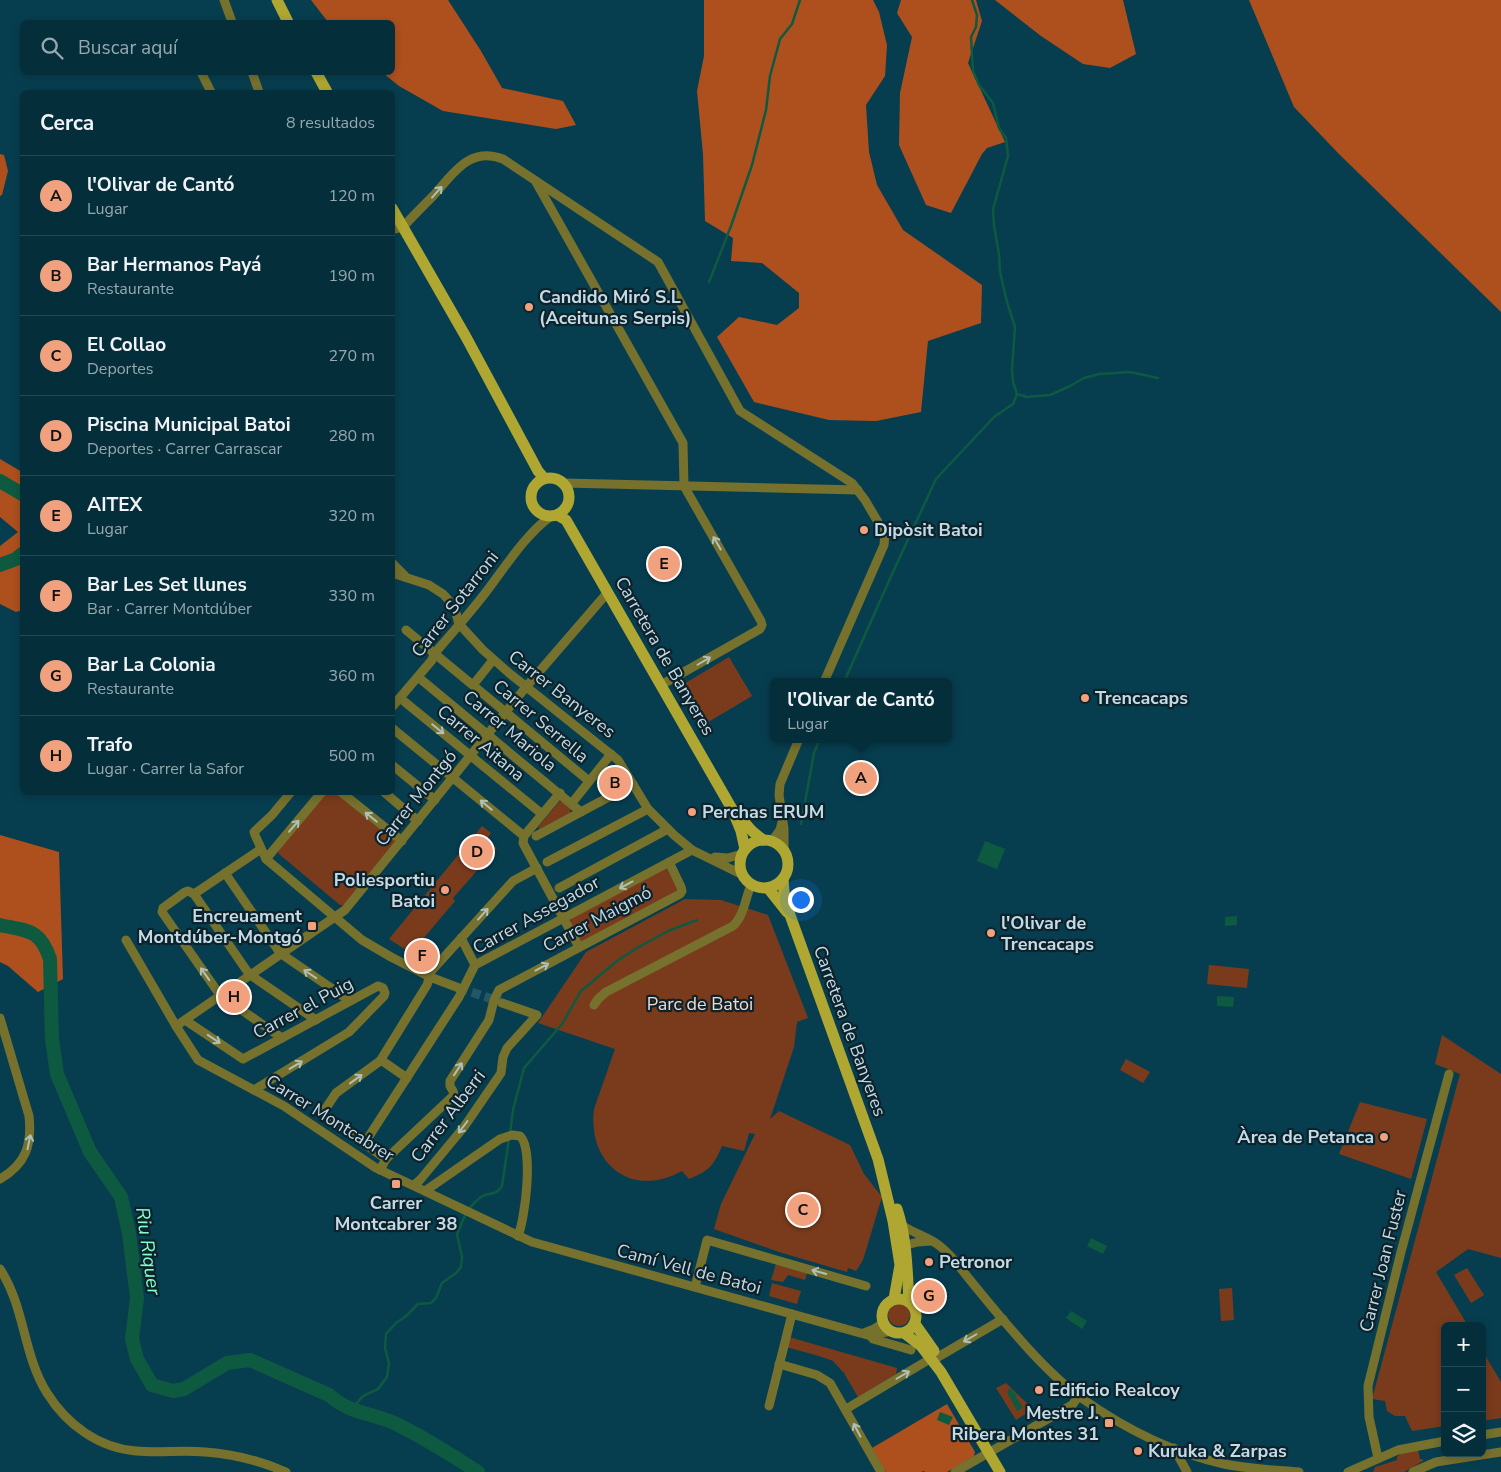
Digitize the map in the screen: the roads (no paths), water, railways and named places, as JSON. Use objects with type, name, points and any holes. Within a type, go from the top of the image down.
[{"type":"main road","points":[[277,0],[287,20]]},
{"type":"main road","points":[[318,75],[326,90]]},
{"type":"main road","points":[[398,228],[470,345],[540,477]]},
{"type":"main road","points":[[540,477],[555,478],[569,486],[569,503],[554,516],[537,511],[531,500],[533,487],[540,477]]},
{"type":"main road","name":"Carretera de Banyeres","points":[[554,516],[608,592],[732,808],[741,831],[743,852]]},
{"type":"main road","name":"Carretera de Banyeres","points":[[732,808],[752,831],[768,841]]},
{"type":"main road","points":[[768,841],[780,846],[784,851],[788,865],[783,879],[779,883],[768,888],[760,888],[751,885],[741,874],[740,866],[743,852],[751,844],[768,841]]},
{"type":"main road","name":"Carretera de Banyeres","points":[[783,879],[790,915],[878,1159],[893,1221],[900,1265],[894,1299]]},
{"type":"main road","name":"Carretera de Banyeres","points":[[768,888],[790,915]]},
{"type":"main road","name":"Carretera de Banyeres","points":[[878,1159],[886,1175],[902,1225],[906,1245],[909,1301]]},
{"type":"main road","points":[[902,1298],[909,1301],[916,1310],[917,1318],[915,1324],[904,1333],[896,1333],[887,1327],[882,1316],[884,1308],[894,1299],[902,1298]]},
{"type":"main road","points":[[915,1324],[1000,1472]]},
{"type":"main road","points":[[904,1333],[934,1358]]},
{"type":"street","points":[[224,0],[231,20]]},
{"type":"street","points":[[202,75],[210,90]]},
{"type":"street","points":[[253,75],[258,90]]},
{"type":"street","points":[[398,228],[457,169],[474,158],[487,155],[495,156],[503,159],[658,262],[740,411],[852,483],[885,534],[886,540],[826,678]]},
{"type":"street","points":[[534,180],[683,443],[684,486],[762,620],[760,629],[661,684]]},
{"type":"street","points":[[569,486],[684,486],[858,490]]},
{"type":"street","name":"Carrer Sotarroni","points":[[395,704],[432,660],[434,654],[467,617],[517,552],[554,516]]},
{"type":"street","name":"Carrer Banyeres","points":[[395,566],[407,578],[434,587],[448,598],[454,606],[459,624],[494,660],[620,762],[648,809],[688,852],[709,857],[728,858],[743,852]]},
{"type":"street","points":[[395,574],[407,578]]},
{"type":"street","name":"Carrer Montgó","points":[[176,1026],[345,910],[472,756],[526,687],[608,592]]},
{"type":"street","name":"Carrer Serrella","points":[[406,630],[589,782]]},
{"type":"street","name":"Carrer Serrella","points":[[473,685],[494,660]]},
{"type":"street","name":"Carrer Mariola","points":[[418,677],[581,812]]},
{"type":"street","name":"Carrer Aitana","points":[[400,698],[542,814]]},
{"type":"street","points":[[395,730],[524,836]]},
{"type":"street","points":[[784,851],[784,829],[779,795],[780,784],[797,743]]},
{"type":"street","name":"Carrer Serrella","points":[[572,803],[611,754]]},
{"type":"street","points":[[395,767],[435,800]]},
{"type":"street","points":[[536,836],[633,784]]},
{"type":"street","points":[[560,793],[524,836],[522,841],[579,947]]},
{"type":"street","points":[[289,795],[272,816],[254,834],[266,859],[334,918],[369,944],[430,977],[459,988]]},
{"type":"street","points":[[266,859],[319,795]]},
{"type":"street","points":[[345,795],[402,841]]},
{"type":"street","points":[[388,795],[418,821]]},
{"type":"street","points":[[547,862],[648,809]]},
{"type":"street","points":[[768,841],[780,830],[782,822]]},
{"type":"street","points":[[559,888],[668,829]]},
{"type":"street","points":[[194,894],[261,848]]},
{"type":"street","name":"Carrer Assegador","points":[[364,1144],[459,997],[475,965],[688,852]]},
{"type":"street","name":"Carrer Banyeres","points":[[709,857],[741,874]]},
{"type":"street","name":"Carrer Maigmó","points":[[386,1159],[454,1096],[450,1082],[489,1020],[494,1000],[499,990],[680,894],[682,888],[669,862]]},
{"type":"street","points":[[407,1078],[381,1060],[427,985],[431,972],[513,881],[537,868]]},
{"type":"street","points":[[225,873],[280,953],[350,1001]]},
{"type":"street","points":[[594,1005],[606,992],[733,926],[742,914],[744,902],[751,885]]},
{"type":"street","points":[[282,1038],[220,995],[164,916],[163,908],[185,892],[194,894],[250,974],[316,1020]]},
{"type":"street","points":[[461,938],[475,965]]},
{"type":"street","name":"Carrer Montcabrer","points":[[126,940],[176,1026],[194,1055],[201,1062],[284,1106],[380,1170],[425,1191]]},
{"type":"street","name":"Carrer el Puig","points":[[185,1020],[243,1059],[378,986],[385,990],[384,996],[349,1032],[254,1090]]},
{"type":"street","name":"Carrer Alberri","points":[[414,1185],[464,1127],[501,1073],[503,1056],[507,1048],[537,1015],[502,1003]]},
{"type":"street","points":[[0,1018],[29,1116],[30,1133],[26,1152],[18,1165],[0,1179]]},
{"type":"street","name":"Carrer Montcabrer","points":[[381,1060],[336,1094],[323,1114],[386,1159]]},
{"type":"street","name":"Carrer Joan Fuster","points":[[1378,1458],[1369,1417],[1368,1386],[1401,1252],[1449,1074]]},
{"type":"street","points":[[425,1191],[500,1139],[516,1135],[520,1136],[525,1142],[526,1192],[514,1234]]},
{"type":"street","points":[[380,1170],[386,1159]]},
{"type":"street","name":"Camí Vell de Batoi","points":[[425,1191],[532,1242],[574,1255],[860,1334],[871,1336],[887,1327]]},
{"type":"street","points":[[902,1225],[942,1248],[1003,1320],[1041,1361],[1079,1396],[1135,1430],[1174,1448],[1224,1464],[1256,1470],[1299,1472]]},
{"type":"street","points":[[695,1287],[707,1240],[866,1286]]},
{"type":"street","points":[[906,1245],[931,1241]]},
{"type":"street","points":[[0,1269],[16,1302],[30,1357],[39,1379],[55,1404],[80,1430],[99,1441],[127,1450],[144,1452],[186,1451],[219,1454],[259,1462],[286,1472]]},
{"type":"street","points":[[769,1406],[792,1314]]},
{"type":"street","points":[[846,1409],[1003,1320]]},
{"type":"street","points":[[860,1334],[887,1327]]},
{"type":"street","name":"Camí Vell de Batoi","points":[[871,1336],[873,1340],[911,1350]]},
{"type":"street","points":[[778,1364],[822,1377],[833,1386],[881,1472]]},
{"type":"street","points":[[955,1472],[1072,1405],[1079,1396]]},
{"type":"street","points":[[1486,1434],[1501,1432]]},
{"type":"street","points":[[1349,1472],[1398,1450],[1441,1442]]},
{"type":"street","points":[[1174,1448],[1187,1472]]},
{"type":"street","points":[[1413,1472],[1436,1462],[1501,1452]]},
{"type":"waterway","points":[[709,282],[752,165],[766,110],[770,76],[780,39],[792,24],[800,0]]},
{"type":"waterway","points":[[846,678],[936,479],[994,417],[1013,404],[1017,394],[1013,382],[1012,369],[1015,327],[1000,272],[993,209],[1008,156],[1006,138],[999,128],[993,103],[979,85],[973,71],[971,37],[976,27],[977,15],[972,0]]},
{"type":"waterway","points":[[1017,394],[1027,397],[1050,395],[1084,378],[1099,374],[1130,372],[1158,378]]},
{"type":"waterway","name":"Riu Riquer","points":[[0,481],[20,493]]},
{"type":"waterway","name":"Riu Riquer","points":[[0,565],[20,556]]},
{"type":"waterway","points":[[801,824],[814,753],[818,743]]},
{"type":"waterway","points":[[510,1134],[513,1110],[524,1068],[562,1024],[581,991],[617,961],[637,948],[668,931],[697,920]]},
{"type":"waterway","name":"Riu Riquer","points":[[0,925],[32,933],[42,942],[50,959],[52,1039],[57,1074],[90,1152],[121,1197],[129,1233],[137,1298],[132,1339],[137,1359],[152,1385],[173,1391],[184,1389],[227,1363],[250,1360],[329,1395],[351,1409],[403,1427],[478,1472]]},
{"type":"waterway","points":[[469,1208],[484,1195],[495,1193],[502,1186],[509,1139]]},
{"type":"waterway","points":[[351,1410],[363,1396],[378,1389],[387,1377],[389,1363],[385,1348],[386,1334],[418,1304],[431,1303],[436,1298],[442,1283],[461,1267],[462,1257],[457,1234],[466,1213]]},
{"type":"tunnel","points":[[459,988],[501,1002]]},
{"type":"place","name":"Candido Miró S.L (Aceitunas Serpis)","points":[[529,307]]},
{"type":"place","name":"Dipòsit Batoi","points":[[864,530]]},
{"type":"place","name":"AITEX","points":[[664,564]]},
{"type":"place","name":"Trencacaps","points":[[1085,698]]},
{"type":"place","name":"l'Olivar de Cantó","points":[[861,778]]},
{"type":"place","name":"Bar Hermanos Payá","points":[[615,783]]},
{"type":"place","name":"Perchas ERUM","points":[[692,812]]},
{"type":"place","name":"Piscina Municipal Batoi","points":[[477,852]]},
{"type":"place","name":"Poliesportiu Batoi","points":[[445,890]]},
{"type":"place","name":"Encreuament Montdúber-Montgó","points":[[312,926]]},
{"type":"place","name":"l'Olivar de Trencacaps","points":[[991,933]]},
{"type":"place","name":"Bar Les Set llunes","points":[[422,956]]},
{"type":"place","name":"Trafo","points":[[234,997]]},
{"type":"place","name":"Àrea de Petanca","points":[[1384,1137]]},
{"type":"place","name":"Carrer Montcabrer 38","points":[[396,1184]]},
{"type":"place","name":"El Collao","points":[[803,1210]]},
{"type":"place","name":"Petronor","points":[[929,1262]]},
{"type":"place","name":"Bar La Colonia","points":[[929,1296]]},
{"type":"place","name":"Edificio Realcoy","points":[[1039,1390]]},
{"type":"place","name":"Mestre J. Ribera Montes 31","points":[[1109,1423]]},
{"type":"place","name":"Kuruka & Zarpas","points":[[1138,1451]]},
{"type":"park label","name":"Parc de Batoi","points":[[700,1004]]}]
